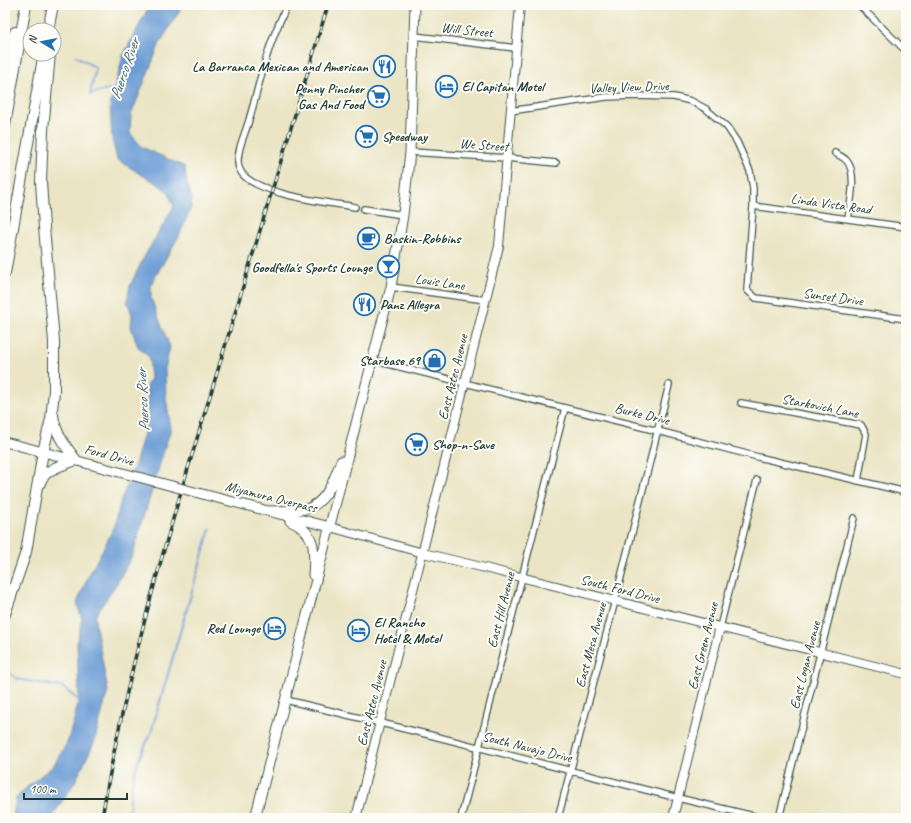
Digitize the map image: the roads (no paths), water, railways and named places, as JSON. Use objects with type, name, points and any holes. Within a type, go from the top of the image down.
[{"type":"highway","points":[[5,70],[21,5]]},
{"type":"highway","points":[[5,125],[26,5]]},
{"type":"highway","points":[[50,22],[54,5]]},
{"type":"highway","points":[[53,22],[54,5]]},
{"type":"highway","points":[[5,273],[43,62]]},
{"type":"highway","points":[[34,500],[41,479],[47,472],[76,460],[64,444],[54,424],[53,411],[54,341],[41,182],[43,130],[49,62]]},
{"type":"highway","points":[[5,614],[26,552],[43,452],[51,419],[54,391]]},
{"type":"main road","points":[[255,818],[309,611],[390,287],[403,215],[410,152],[415,5]]},
{"type":"main road","name":"East Aztec Avenue","points":[[356,818],[499,246],[520,5]]},
{"type":"main road","points":[[268,511],[305,509],[315,505],[328,492],[336,474],[361,403]]},
{"type":"main road","name":"Ford Drive","points":[[6,443],[206,495]]},
{"type":"main road","name":"Miyamura Overpass","points":[[206,495],[330,526]]},
{"type":"main road","points":[[268,511],[300,526],[309,534],[313,543],[314,574],[309,611]]},
{"type":"main road","name":"South Ford Drive","points":[[330,526],[423,553],[906,674]]},
{"type":"main road","name":"East Green Avenue","points":[[673,818],[720,628]]},
{"type":"street","points":[[287,5],[271,42],[247,130],[239,150],[238,162],[240,170],[246,178],[269,189],[305,199],[355,207]]},
{"type":"street","points":[[859,5],[906,50]]},
{"type":"street","name":"Will Street","points":[[414,36],[516,48]]},
{"type":"street","name":"Valley View Drive","points":[[510,111],[606,97],[654,96],[674,97],[691,101],[706,109],[718,118],[727,127],[737,142],[750,171],[753,188],[753,206],[747,290],[756,298]]},
{"type":"street","name":"We Street","points":[[410,152],[507,158],[556,163]]},
{"type":"street","points":[[834,153],[846,160],[853,180],[848,218]]},
{"type":"street","name":"Linda Vista Road","points":[[753,206],[906,227]]},
{"type":"street","points":[[364,209],[403,215]]},
{"type":"street","name":"Louis Lane","points":[[390,287],[486,300]]},
{"type":"street","name":"Sunset Drive","points":[[756,298],[906,319]]},
{"type":"street","name":"Burke Drive","points":[[372,360],[758,457],[906,492]]},
{"type":"street","name":"East Mesa Avenue","points":[[558,818],[615,601],[669,385]]},
{"type":"street","name":"Starkovich Lane","points":[[741,403],[861,425],[866,434],[858,480]]},
{"type":"street","name":"East Hill Avenue","points":[[461,818],[565,408]]},
{"type":"street","name":"East Green Avenue","points":[[720,628],[757,480]]},
{"type":"street","name":"East Logan Avenue","points":[[779,818],[854,518]]},
{"type":"street","name":"South Navajo Drive","points":[[286,700],[762,818]]},
{"type":"water","name":"Puerco River","points":[[150,5],[183,5],[160,43],[131,115],[130,133],[142,147],[185,167],[186,179],[192,199],[191,208],[179,236],[151,284],[151,298],[170,347],[165,369],[166,398],[171,428],[132,556],[117,583],[95,616],[108,691],[94,743],[75,782],[51,818],[13,818],[16,798],[28,786],[53,766],[67,743],[79,700],[77,641],[82,619],[77,603],[87,579],[113,530],[121,500],[135,465],[148,418],[147,384],[151,379],[149,357],[138,347],[131,327],[132,314],[127,301],[130,286],[143,259],[174,206],[168,192],[158,184],[117,159],[112,139],[110,106],[123,56]]},
{"type":"waterway","name":"Puerco River","points":[[76,56],[96,68],[90,94],[116,89]]},
{"type":"waterway","points":[[131,818],[131,787],[137,765],[150,736],[210,529]]},
{"type":"waterway","points":[[7,671],[17,679],[62,687],[81,702]]},
{"type":"railway","points":[[102,818],[123,708],[150,599],[181,490],[328,5]]},
{"type":"place","name":"La Barranca Mexican and American","points":[[384,66]]},
{"type":"place","name":"El Capitan Motel","points":[[447,86]]},
{"type":"place","name":"Penny Pincher Gas And Food","points":[[379,96]]},
{"type":"place","name":"Speedway","points":[[367,136]]},
{"type":"place","name":"Baskin-Robbins","points":[[369,238]]},
{"type":"place","name":"Goodfella's Sports Lounge","points":[[388,267]]},
{"type":"place","name":"Panz Allegra","points":[[364,304]]},
{"type":"place","name":"Starbase 69","points":[[435,360]]},
{"type":"place","name":"Shop-n-Save","points":[[417,444]]},
{"type":"place","name":"Red Lounge","points":[[275,628]]},
{"type":"place","name":"El Rancho Hotel & Motel","points":[[358,630]]}]
